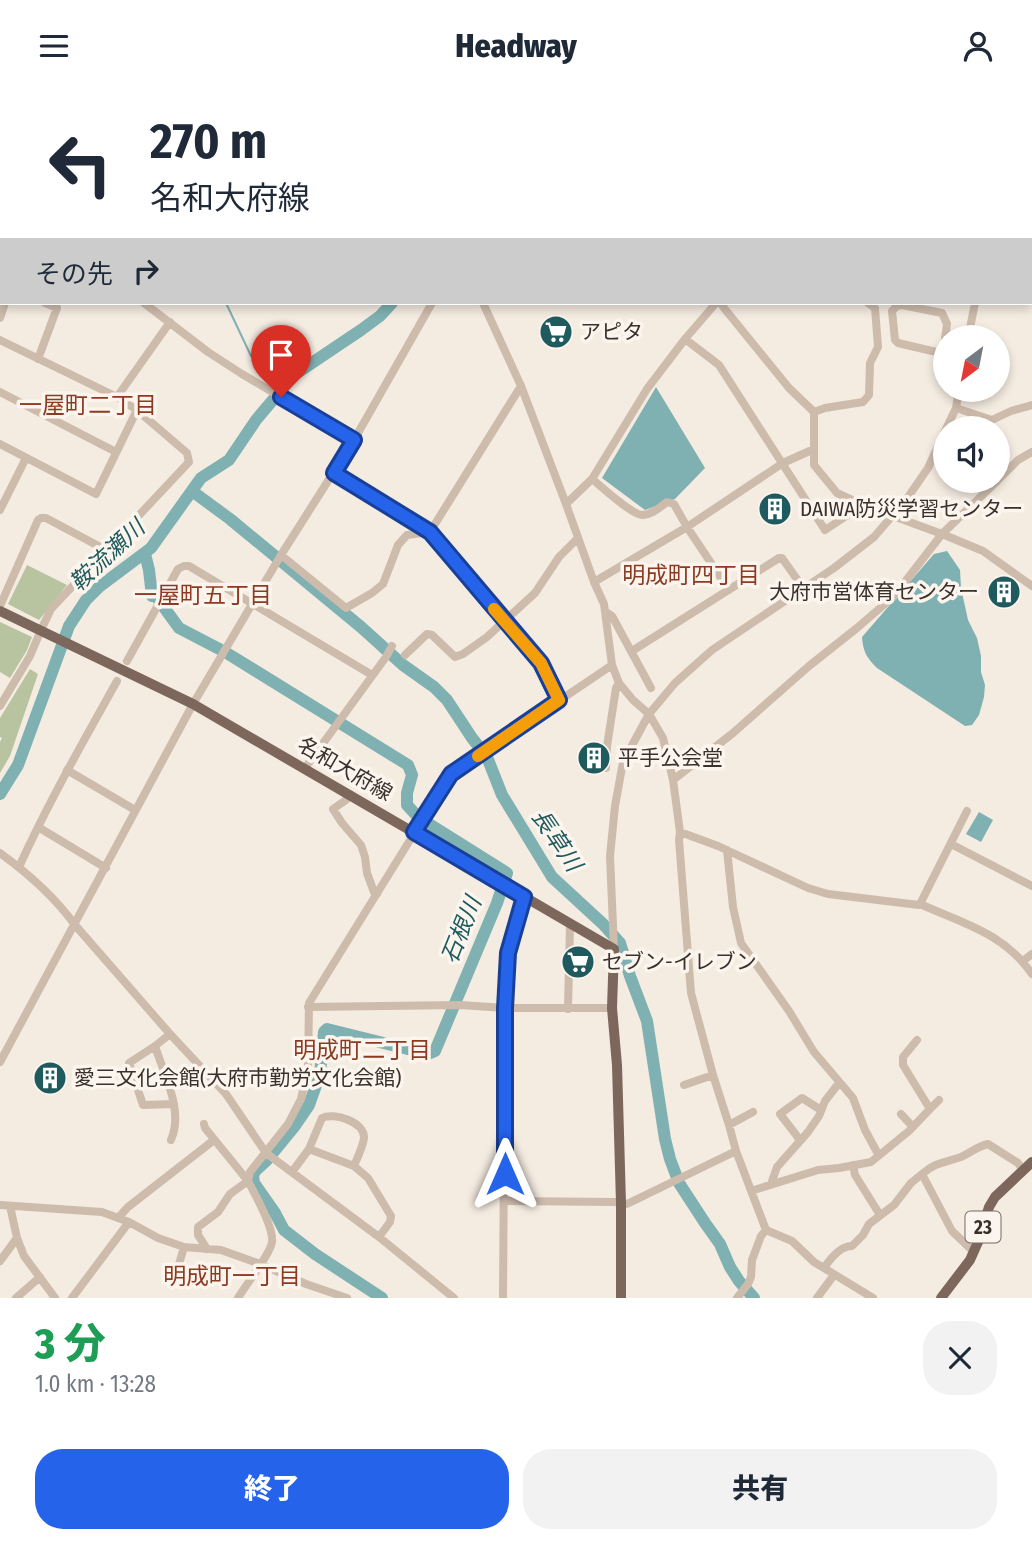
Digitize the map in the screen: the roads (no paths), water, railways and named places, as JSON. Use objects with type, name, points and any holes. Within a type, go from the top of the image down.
[{"type":"main road","name":"名和大府線","points":[[2,607],[42,631],[194,704],[570,924],[614,946]]},
{"type":"main road","points":[[614,946],[612,1008],[617,1065],[621,1298]]},
{"type":"main road","name":"23","points":[[941,1298],[970,1261],[995,1196],[1032,1161]]},
{"type":"street","points":[[38,359],[57,308],[50,305]]},
{"type":"street","points":[[147,305],[208,352],[354,440]]},
{"type":"street","points":[[0,1062],[194,704],[279,559],[354,440],[431,305]]},
{"type":"street","points":[[484,305],[521,386],[604,604],[612,665],[619,683],[649,714],[663,738],[673,780],[680,832],[678,840],[689,979],[712,1075],[736,1151],[766,1230],[792,1241],[814,1262],[873,1298]]},
{"type":"street","points":[[566,504],[592,479],[647,389],[685,338],[717,305]]},
{"type":"street","points":[[721,305],[789,388],[814,412],[814,465],[836,493],[983,551],[1032,586]]},
{"type":"street","points":[[814,412],[863,402],[869,395],[870,363],[878,347],[875,308],[871,305]]},
{"type":"street","points":[[933,351],[898,343],[895,340],[892,311],[902,305],[942,313],[947,325]]},
{"type":"street","points":[[971,325],[975,305]]},
{"type":"street","points":[[117,397],[170,322]]},
{"type":"street","points":[[685,338],[719,365],[825,530],[863,505]]},
{"type":"street","points":[[0,340],[137,409],[187,453],[189,463],[51,609],[30,656],[0,706]]},
{"type":"street","points":[[430,532],[521,386]]},
{"type":"street","points":[[0,392],[116,452]]},
{"type":"street","points":[[952,416],[957,403]]},
{"type":"street","points":[[956,408],[992,420],[1032,405]]},
{"type":"street","points":[[0,444],[96,494],[137,409]]},
{"type":"street","points":[[594,582],[687,527],[783,463],[814,449]]},
{"type":"street","points":[[1010,468],[1032,452]]},
{"type":"street","points":[[614,946],[610,856],[615,806],[623,762],[649,714],[675,683],[705,655],[857,552],[874,537],[894,516],[933,457]]},
{"type":"street","points":[[0,510],[26,458]]},
{"type":"street","points":[[334,473],[430,532],[541,663],[559,700]]},
{"type":"street","points":[[592,479],[638,514],[653,512],[667,502],[674,503],[729,590]]},
{"type":"street","points":[[673,780],[733,733],[894,596],[942,534],[985,493]]},
{"type":"street","points":[[2,607],[41,518],[46,518],[106,550]]},
{"type":"street","points":[[279,559],[346,608],[383,584],[398,545],[407,534],[430,532]]},
{"type":"street","points":[[405,655],[427,634],[432,635],[455,657],[463,654],[487,637],[535,593],[559,557],[578,538]]},
{"type":"street","points":[[632,651],[779,558],[782,558],[803,589]]},
{"type":"street","points":[[127,661],[178,569],[189,566],[372,675]]},
{"type":"street","points":[[606,612],[612,617],[651,688]]},
{"type":"street","points":[[306,768],[392,646]]},
{"type":"street","points":[[207,1249],[198,1235],[198,1227],[218,1212],[225,1199],[248,1181],[250,1172],[269,1155],[302,1099],[308,1068],[309,1003],[451,774],[612,665]]},
{"type":"street","points":[[19,867],[67,770],[117,681]]},
{"type":"street","points":[[606,768],[607,745],[619,683]]},
{"type":"street","points":[[67,770],[135,810]]},
{"type":"street","points":[[350,794],[332,809],[361,845],[367,873],[377,894]]},
{"type":"street","points":[[920,904],[967,810]]},
{"type":"street","points":[[38,827],[106,868]]},
{"type":"street","points":[[680,832],[727,850],[808,888],[828,894],[920,904],[974,925],[1003,944],[1023,961],[1032,974]]},
{"type":"street","points":[[951,844],[1032,886]]},
{"type":"street","points":[[727,850],[733,907],[741,943],[814,1052],[853,1098],[878,1154]]},
{"type":"street","points":[[0,853],[41,885],[65,910],[170,1034],[226,1094],[269,1155],[379,1237],[454,1298]]},
{"type":"street","points":[[503,1298],[505,1008],[508,953],[524,897]]},
{"type":"street","points":[[568,1009],[570,924]]},
{"type":"street","points":[[1023,961],[1032,954]]},
{"type":"street","points":[[308,1007],[612,1008]]},
{"type":"street","points":[[170,1034],[129,1063],[143,1105],[174,1104]]},
{"type":"street","points":[[917,1041],[903,1057],[902,1065],[930,1109]]},
{"type":"street","points":[[155,1046],[174,1104],[176,1130],[172,1140]]},
{"type":"street","points":[[684,1085],[712,1075]]},
{"type":"street","points":[[771,1184],[777,1167],[808,1132],[825,1101],[839,1083]]},
{"type":"street","points":[[800,1140],[780,1114],[802,1098],[821,1111]]},
{"type":"street","points":[[751,1191],[818,1170],[871,1162],[913,1127],[939,1100]]},
{"type":"street","points":[[729,1125],[753,1112]]},
{"type":"street","points":[[901,1114],[913,1127]]},
{"type":"street","points":[[292,1172],[309,1149],[321,1118],[327,1115],[349,1120],[362,1130],[364,1138],[354,1167]]},
{"type":"street","points":[[204,1124],[248,1181],[271,1233],[269,1251],[238,1298]]},
{"type":"street","points":[[118,1218],[128,1207],[215,1140]]},
{"type":"street","points":[[824,1268],[841,1249],[852,1247],[869,1224],[894,1205],[911,1183],[937,1163],[988,1144],[1018,1163],[1023,1170]]},
{"type":"street","points":[[309,1149],[354,1167],[368,1178],[391,1216],[390,1222],[379,1237]]},
{"type":"street","points":[[505,1201],[627,1204],[736,1151]]},
{"type":"street","points":[[853,1165],[855,1175],[880,1215]]},
{"type":"street","points":[[922,1174],[950,1228],[974,1252]]},
{"type":"street","points":[[0,1205],[102,1212],[129,1222],[158,1238],[184,1247],[221,1250],[346,1298]]},
{"type":"street","points":[[10,1206],[24,1256],[55,1298]]},
{"type":"street","points":[[72,1298],[129,1222]]},
{"type":"street","points":[[739,1295],[748,1284],[752,1260],[766,1230]]},
{"type":"street","points":[[0,1261],[17,1238]]},
{"type":"street","points":[[184,1247],[177,1272],[199,1280]]},
{"type":"street","points":[[817,1298],[834,1275]]},
{"type":"street","points":[[16,1298],[40,1277]]},
{"type":"water","points":[[656,387],[705,468],[675,499],[645,510],[602,478]]},
{"type":"water","points":[[947,551],[960,570],[961,588],[968,620],[977,638],[985,685],[979,715],[972,725],[965,726],[877,668],[866,654],[862,637],[934,554]]},
{"type":"water","points":[[979,812],[993,820],[981,842],[966,834]]},
{"type":"waterway","points":[[227,305],[251,356],[265,367],[294,375]]},
{"type":"waterway","name":"鞍流瀬川","points":[[0,794],[18,765],[69,626],[86,600],[151,548],[201,478],[229,460],[256,420],[294,375],[361,330],[390,305]]},
{"type":"waterway","name":"長草川","points":[[192,491],[230,519],[447,700],[487,757],[502,795],[552,877],[620,943],[647,1021],[665,1139],[679,1183],[720,1244],[739,1281],[754,1298]]},
{"type":"waterway","name":"石根川","points":[[145,554],[152,596],[155,595],[179,628],[225,652],[408,765],[412,775],[407,805],[418,817],[507,873],[435,1051],[428,1054],[327,1029],[324,1032],[320,1074],[309,1105],[253,1176],[254,1183],[284,1230],[382,1298]]},
{"type":"place","name":"アピタ","points":[[556,332]]},
{"type":"place","name":"DAIWA防災学習センター","points":[[775,509]]},
{"type":"place","name":"大府市営体育センター","points":[[1004,592]]},
{"type":"place","name":"平手公会堂","points":[[594,758]]},
{"type":"place","name":"セブン-イレブン","points":[[578,962]]},
{"type":"place","name":"愛三文化会館(大府市勤労文化会館)","points":[[50,1078]]},
{"type":"district","name":"一屋町二丁目","points":[[88,405]]},
{"type":"district","name":"明成町四丁目","points":[[691,575]]},
{"type":"district","name":"一屋町五丁目","points":[[203,595]]},
{"type":"district","name":"明成町二丁目","points":[[362,1050]]},
{"type":"district","name":"明成町一丁目","points":[[232,1276]]}]
